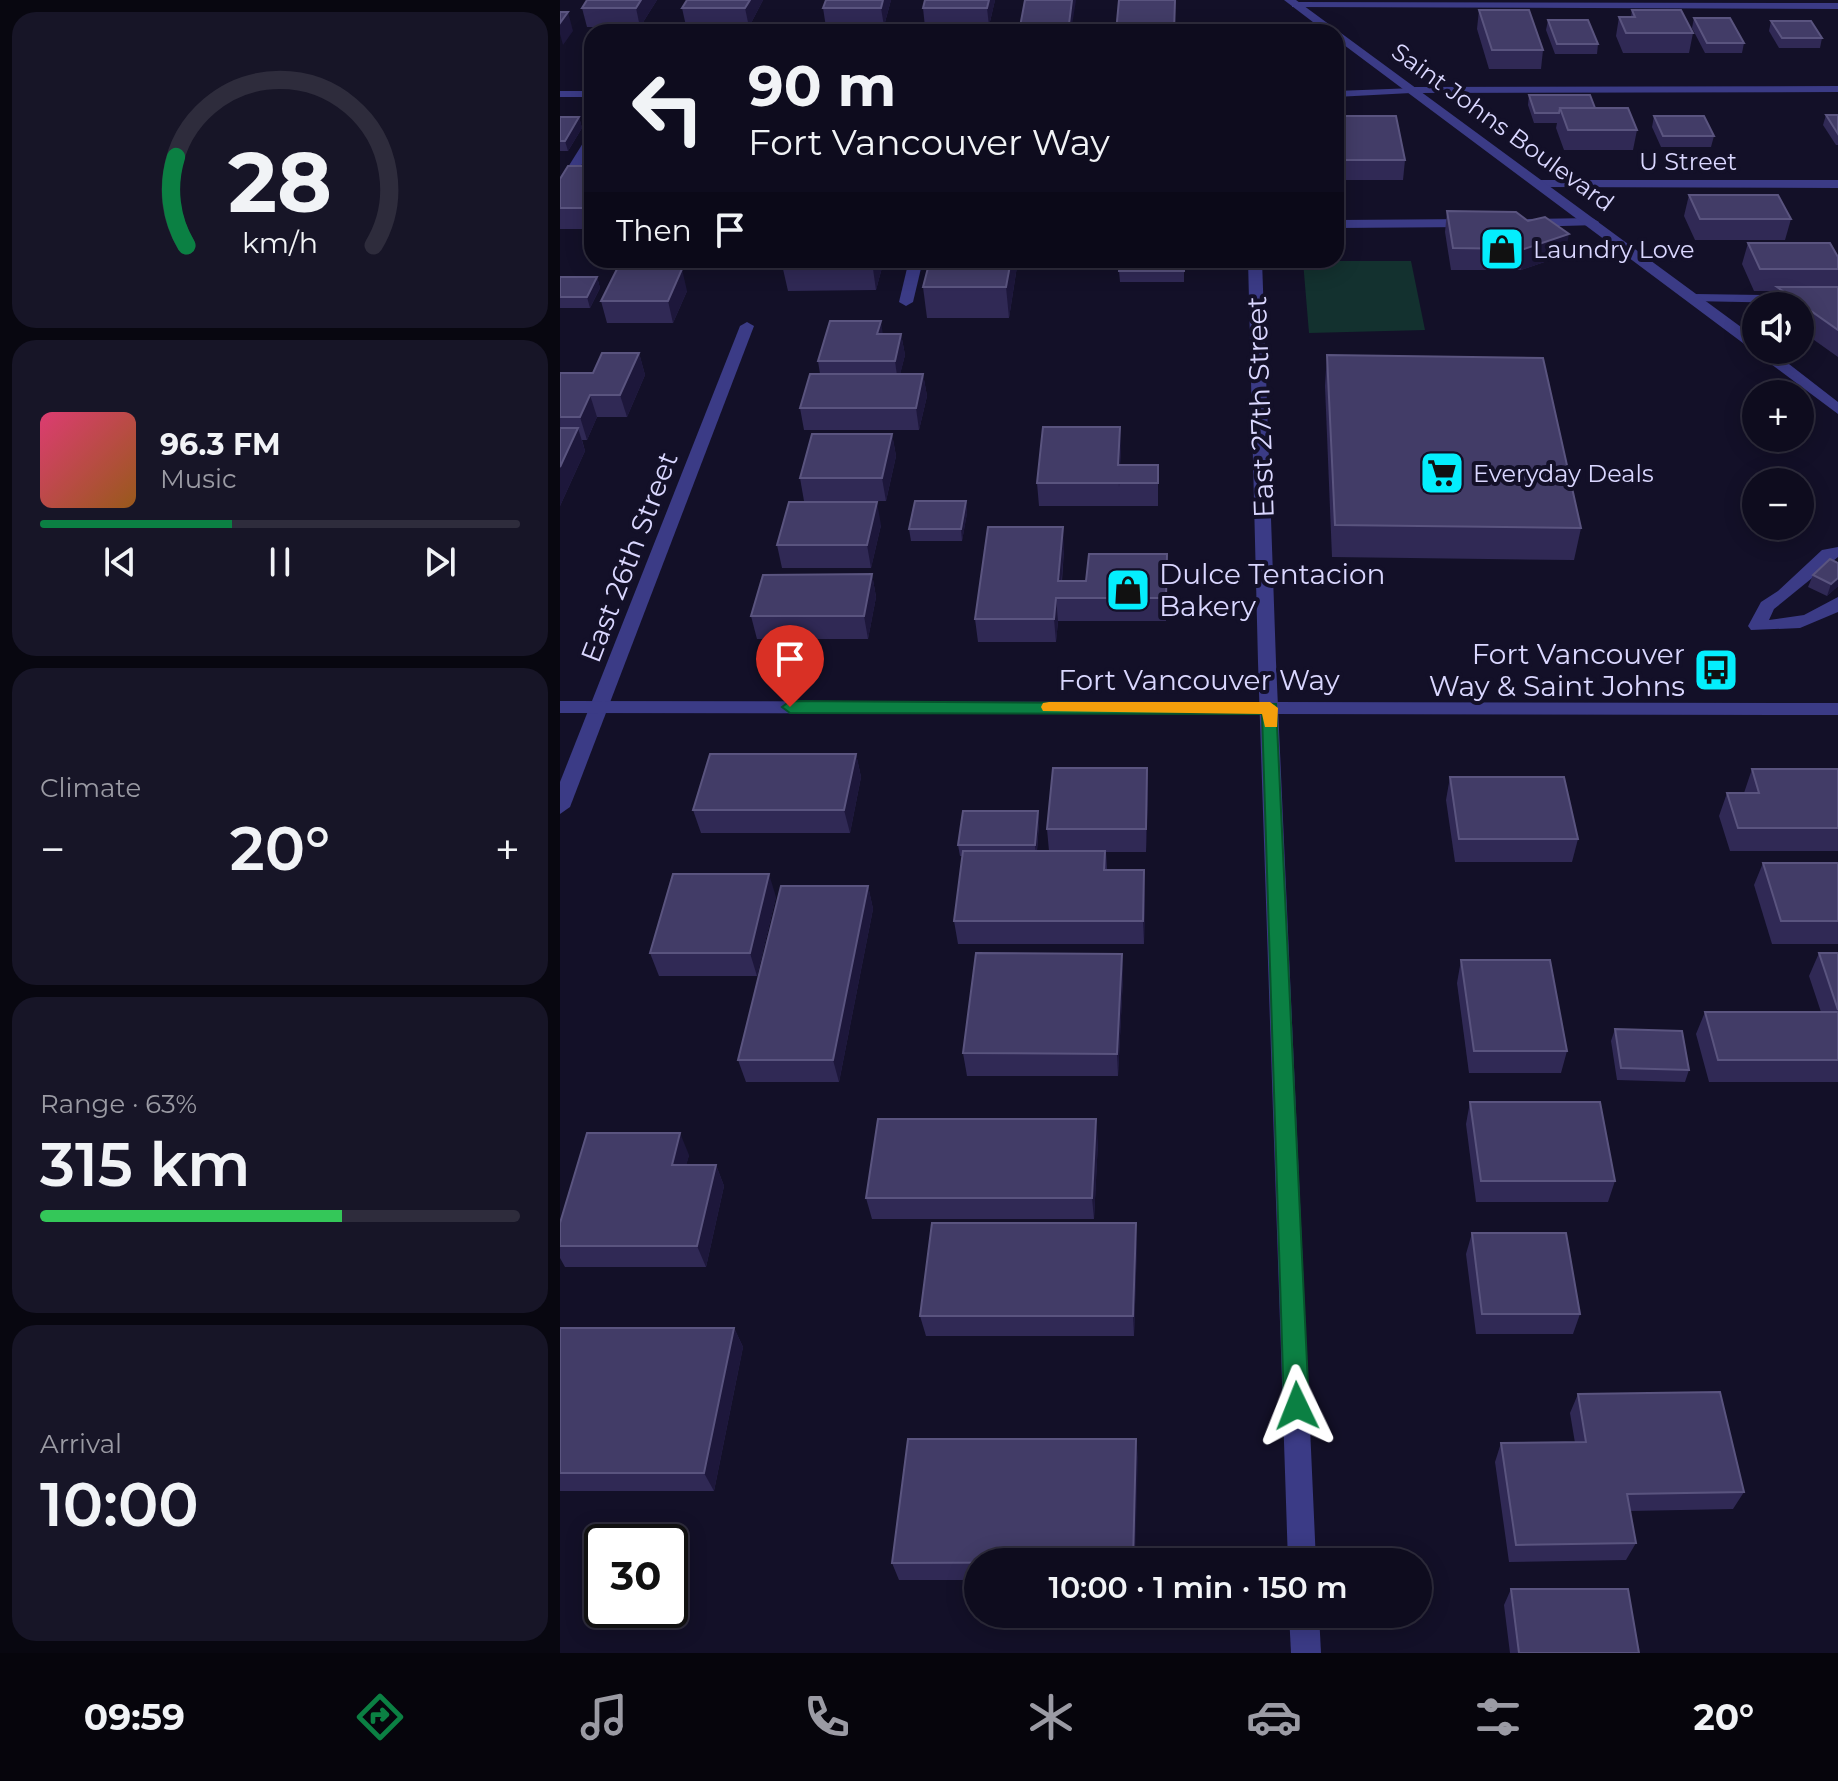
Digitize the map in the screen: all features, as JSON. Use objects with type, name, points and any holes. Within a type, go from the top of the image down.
[{"type":"street","points":[[1293,3],[1838,6]]},
{"type":"street","name":"Saint Johns Boulevard","points":[[1293,3],[1322,24]]},
{"type":"street","name":"Saint Johns Boulevard","points":[[1344,40],[1742,334]]},
{"type":"street","points":[[1344,94],[1411,90],[1838,89]]},
{"type":"street","points":[[560,94],[584,94]]},
{"type":"street","points":[[560,190],[584,151]]},
{"type":"street","name":"U Street","points":[[1538,183],[1838,184]]},
{"type":"street","points":[[1512,223],[1592,222]]},
{"type":"street","points":[[1344,224],[1480,223]]},
{"type":"street","points":[[906,302],[914,268]]},
{"type":"street","name":"East 27th Street","points":[[1255,268],[1301,1548]]},
{"type":"street","points":[[1695,298],[1838,300]]},
{"type":"street","name":"East 26th Street","points":[[560,807],[747,326]]},
{"type":"street","points":[[1780,364],[1836,406]]},
{"type":"street","points":[[1838,552],[1828,554],[1784,595],[1767,606],[1757,626],[1792,626],[1822,616],[1838,603]]},
{"type":"street","name":"Fort Vancouver Way","points":[[560,707],[1838,709]]},
{"type":"street","points":[[1305,1628],[1306,1653]]},
{"type":"green space","points":[[1344,261],[1411,261],[1425,330],[1309,333],[1304,268],[1344,268]]},
{"type":"building","points":[[587,0],[641,0],[636,8],[582,8]]},
{"type":"building","points":[[687,0],[750,0],[745,8],[682,8]]},
{"type":"building","points":[[826,0],[883,0],[881,8],[823,8]]},
{"type":"building","points":[[925,0],[989,0],[987,8],[923,8]]},
{"type":"building","points":[[1025,0],[1072,0],[1069,24],[1020,24]]},
{"type":"building","points":[[1119,0],[1175,0],[1174,24],[1117,24]]},
{"type":"building","points":[[1479,10],[1529,10],[1543,50],[1492,50]]},
{"type":"building","points":[[1632,10],[1681,10],[1693,33],[1626,33],[1619,17],[1635,17]]},
{"type":"building","points":[[560,12],[568,12],[560,23]]},
{"type":"building","points":[[1694,18],[1730,18],[1744,43],[1707,43]]},
{"type":"building","points":[[1548,20],[1588,20],[1598,44],[1557,44]]},
{"type":"building","points":[[1771,21],[1811,21],[1822,38],[1782,38]]},
{"type":"building","points":[[1529,95],[1590,95],[1595,108],[1560,108],[1559,113],[1535,113]]},
{"type":"building","points":[[1560,108],[1628,108],[1637,130],[1568,130]]},
{"type":"building","points":[[1826,115],[1838,115],[1838,134]]},
{"type":"building","points":[[1344,116],[1396,116],[1405,160],[1344,160]]},
{"type":"building","points":[[1654,116],[1704,116],[1714,136],[1663,136]]},
{"type":"building","points":[[560,117],[579,117],[565,141],[560,141]]},
{"type":"building","points":[[568,166],[584,166],[584,208],[560,208],[560,179]]},
{"type":"building","points":[[1689,195],[1778,195],[1791,219],[1700,219]]},
{"type":"building","points":[[1447,211],[1516,212],[1528,221],[1545,217],[1569,234],[1524,249],[1453,248]]},
{"type":"building","points":[[1748,243],[1830,243],[1838,257],[1838,269],[1760,269]]},
{"type":"building","points":[[783,268],[873,268],[873,269]]},
{"type":"building","points":[[928,268],[1010,268],[1006,287],[923,287]]},
{"type":"building","points":[[1119,268],[1184,268],[1184,271],[1119,271]]},
{"type":"building","points":[[617,269],[682,269],[668,301],[601,301]]},
{"type":"building","points":[[560,277],[597,277],[587,297],[560,297]]},
{"type":"building","points":[[1777,287],[1838,287],[1838,330],[1814,313],[1814,292],[1784,292]]},
{"type":"building","points":[[830,321],[881,321],[877,334],[901,334],[895,361],[818,361]]},
{"type":"building","points":[[602,353],[639,353],[620,395],[590,395],[580,417],[560,417],[560,373],[593,373]]},
{"type":"building","name":"Everyday Deals","points":[[1327,355],[1543,358],[1581,528],[1335,525]]},
{"type":"building","points":[[810,374],[923,374],[916,408],[800,408]]},
{"type":"building","points":[[1043,427],[1120,427],[1118,465],[1158,465],[1158,483],[1037,483]]},
{"type":"building","points":[[560,428],[578,428],[560,467]]},
{"type":"building","points":[[812,434],[892,434],[882,478],[800,478]]},
{"type":"building","points":[[915,501],[966,501],[961,529],[909,529]]},
{"type":"building","points":[[789,502],[877,502],[867,545],[777,545]]},
{"type":"building","name":"Dulce Tentacion Bakery","points":[[988,527],[1063,527],[1058,581],[1086,581],[1089,554],[1167,554],[1166,598],[1056,598],[1054,619],[975,619]]},
{"type":"building","points":[[1830,559],[1838,563],[1838,578],[1831,584],[1813,575]]},
{"type":"building","points":[[872,574],[864,616],[751,616],[763,575]]},
{"type":"building","points":[[710,754],[856,754],[844,810],[693,810]]},
{"type":"building","points":[[1053,768],[1147,768],[1146,829],[1047,829]]},
{"type":"building","points":[[1752,769],[1838,769],[1838,828],[1738,828],[1727,793],[1759,793]]},
{"type":"building","points":[[1450,777],[1564,777],[1578,839],[1459,839]]},
{"type":"building","points":[[963,811],[1038,811],[1035,845],[958,845]]},
{"type":"building","points":[[963,851],[1105,851],[1104,870],[1144,870],[1143,921],[954,921]]},
{"type":"building","points":[[1763,863],[1838,863],[1838,921],[1781,921]]},
{"type":"building","points":[[673,874],[769,874],[750,953],[650,953]]},
{"type":"building","points":[[781,886],[868,886],[833,1060],[738,1060]]},
{"type":"building","points":[[976,953],[1122,954],[1117,1054],[963,1053]]},
{"type":"building","points":[[1819,953],[1838,953],[1838,1010]]},
{"type":"building","points":[[1461,960],[1550,960],[1567,1051],[1474,1051]]},
{"type":"building","points":[[1705,1012],[1838,1012],[1838,1060],[1718,1060]]},
{"type":"building","points":[[1615,1029],[1682,1031],[1689,1070],[1621,1068]]},
{"type":"building","points":[[1470,1102],[1600,1102],[1615,1181],[1481,1181]]},
{"type":"building","points":[[878,1119],[1096,1119],[1092,1198],[866,1198]]},
{"type":"building","points":[[587,1133],[680,1133],[672,1165],[716,1165],[697,1246],[560,1246],[560,1223]]},
{"type":"building","points":[[932,1223],[1136,1223],[1133,1316],[920,1316]]},
{"type":"building","points":[[1472,1233],[1566,1233],[1580,1314],[1482,1314]]},
{"type":"building","points":[[560,1328],[734,1328],[704,1473],[560,1473]]},
{"type":"building","points":[[1720,1392],[1744,1492],[1627,1494],[1636,1543],[1516,1545],[1501,1443],[1586,1442],[1578,1394]]},
{"type":"building","points":[[908,1439],[1136,1439],[1133,1548],[964,1548],[964,1563],[892,1563]]},
{"type":"building","points":[[1511,1589],[1628,1589],[1639,1653],[1519,1653]]},
{"type":"slow traffic","points":[[1049,707],[1270,708],[1271,723]]},
{"type":"place","name":"Laundry Love","points":[[1502,249]]},
{"type":"place","name":"Everyday Deals","points":[[1442,473]]},
{"type":"place","name":"Dulce Tentacion Bakery","points":[[1128,590]]},
{"type":"place","name":"Fort Vancouver Way & Saint Johns","points":[[1716,670]]},
{"type":"route","points":[[790,707],[1270,708],[1297,1406]]}]
